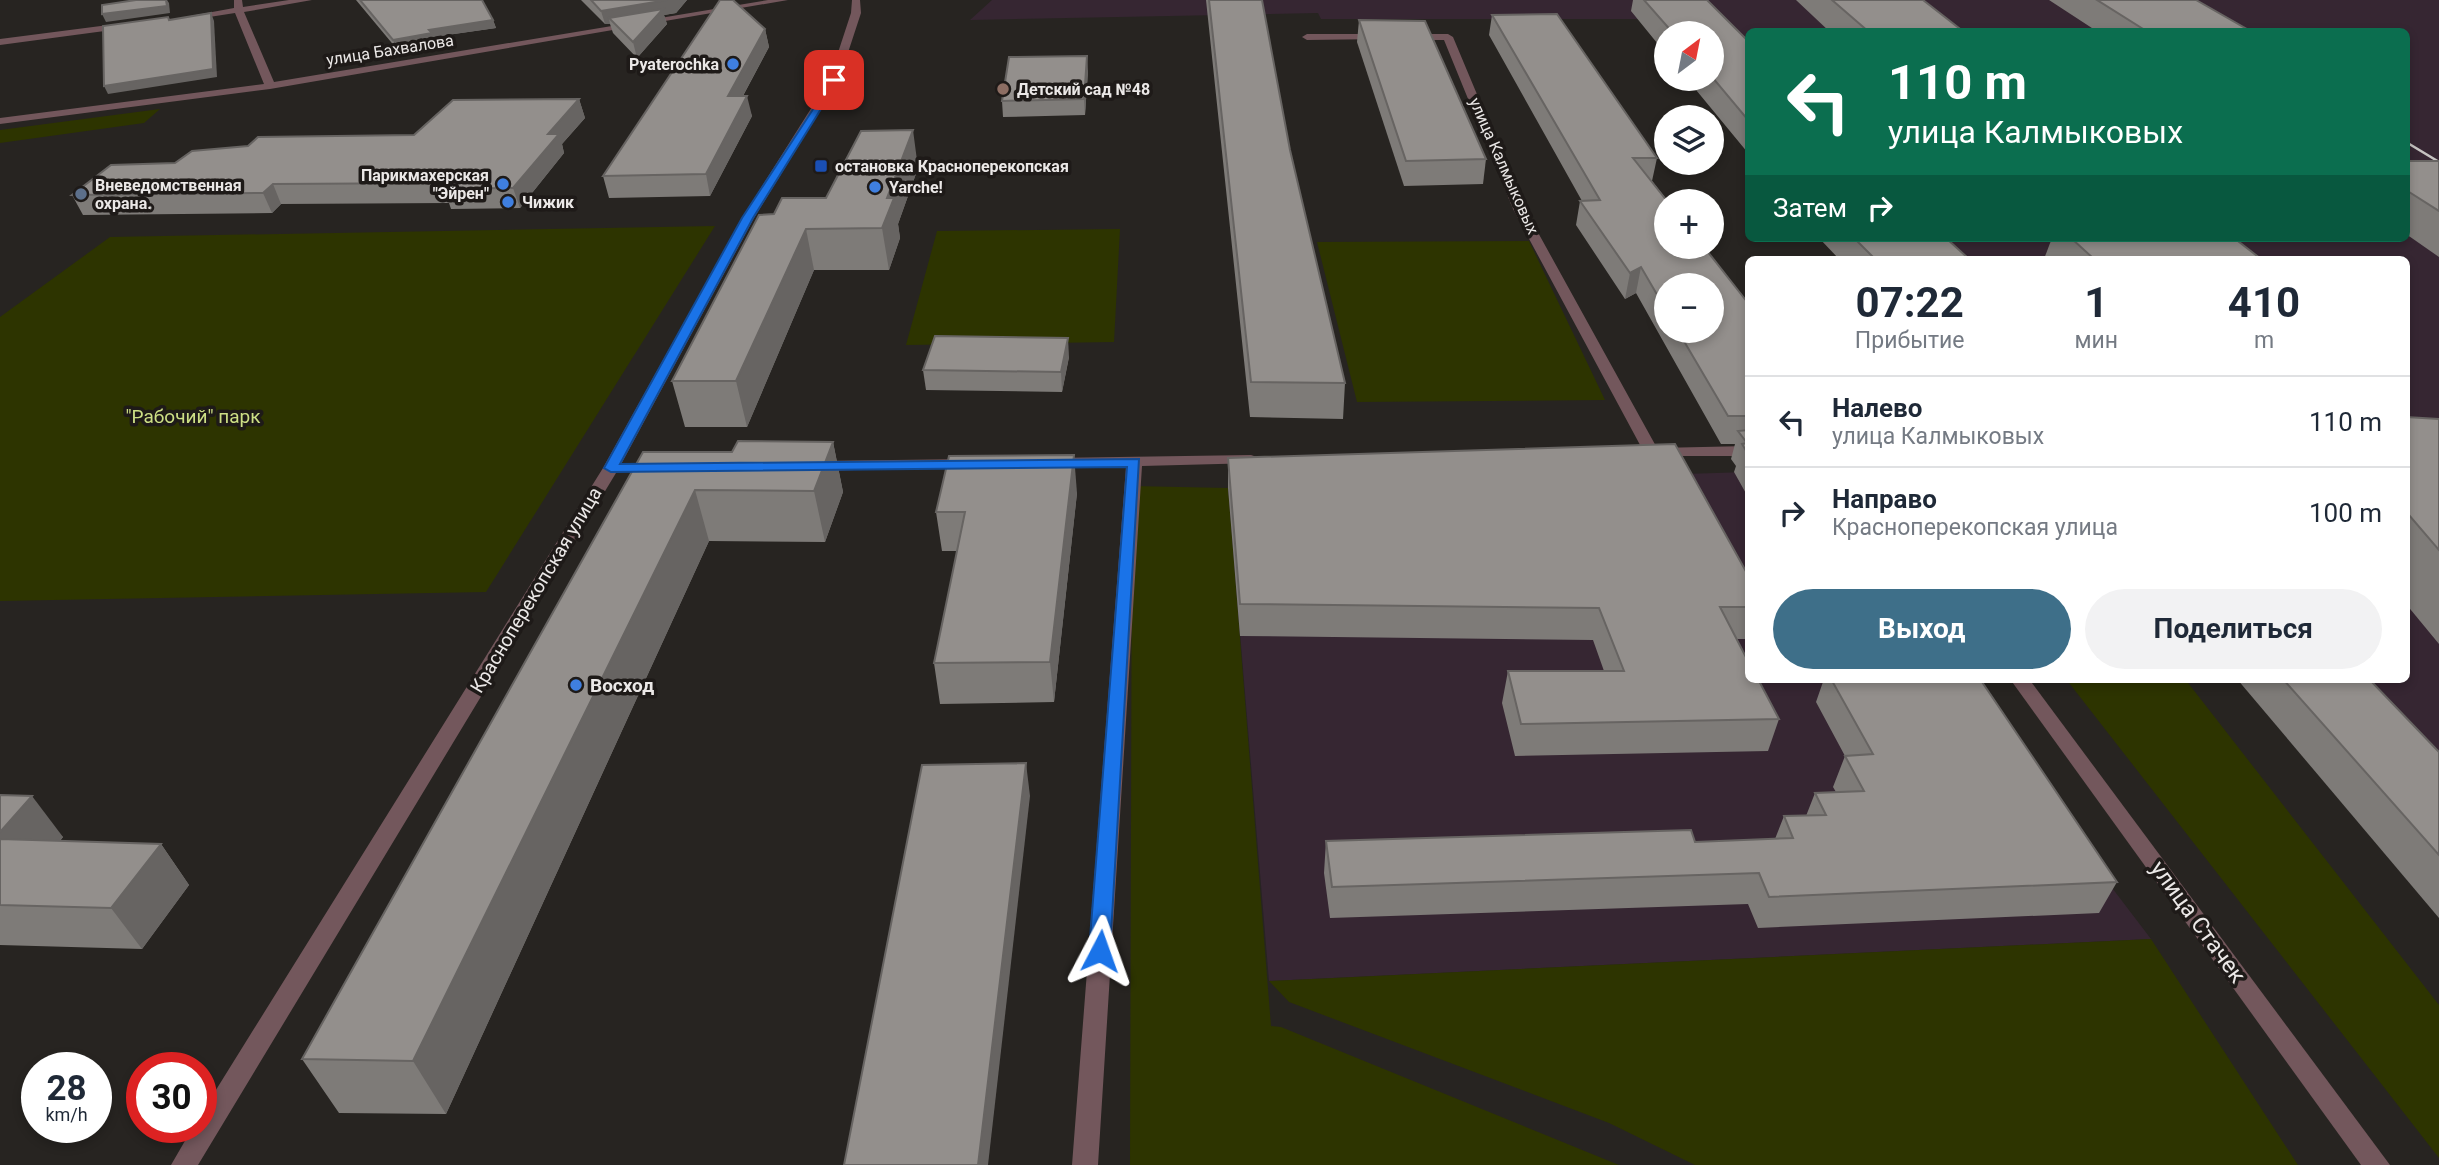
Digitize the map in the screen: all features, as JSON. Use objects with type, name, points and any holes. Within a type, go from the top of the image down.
[{"type":"street","points":[[172,19],[238,5],[308,0]]},
{"type":"street","name":"улица Бахвалова","points":[[0,121],[270,86],[784,0]]},
{"type":"street","name":"Красноперекопская улица","points":[[184,1165],[618,468],[748,218],[834,80],[856,13],[856,0]]},
{"type":"street","points":[[238,5],[270,86]]},
{"type":"street","points":[[0,42],[133,24]]},
{"type":"street","name":"улица Калмыковых","points":[[1307,37],[1448,37],[1519,209],[1645,453],[1745,451]]},
{"type":"street","points":[[1037,463],[1274,460]]},
{"type":"street","points":[[1085,1165],[1134,462]]},
{"type":"street","points":[[802,466],[981,464]]},
{"type":"street","name":"улица Стачек","points":[[2021,683],[2377,1165]]},
{"type":"shaded area","points":[[992,0],[2439,0],[2439,811],[2320,683],[2410,683],[2410,256],[1919,256],[1906,242],[2410,242],[2410,28],[1745,28],[1745,66],[1724,45],[1724,21],[1321,19],[1318,13],[970,20]]},
{"type":"shaded area","points":[[1745,472],[1745,683],[1956,683],[2151,939],[1269,981],[1228,488]]},
{"type":"green space","points":[[160,109],[144,123],[0,143],[0,130]]},
{"type":"green space","name":"\"Рабочий\" парк","points":[[715,226],[486,592],[0,601],[0,317],[110,237]]},
{"type":"green space","points":[[1120,229],[1114,342],[906,345],[937,231]]},
{"type":"green space","points":[[1529,241],[1605,400],[1357,402],[1317,242]]},
{"type":"green space","points":[[1132,486],[1228,488],[1271,1026],[1281,1027],[1619,1165],[1130,1165]]},
{"type":"green space","points":[[2069,683],[2188,683],[2439,1005],[2439,1158]]},
{"type":"green space","points":[[2151,939],[2298,1165],[1695,1165],[1609,1123],[1289,1002],[1269,981]]},
{"type":"building","points":[[136,0],[166,0],[167,6],[102,14],[102,5]]},
{"type":"building","points":[[360,0],[482,0],[493,20],[429,30],[432,33],[393,40]]},
{"type":"building","points":[[591,0],[667,0],[601,11]]},
{"type":"building","points":[[720,0],[733,0],[765,29],[728,96],[747,96],[706,174],[603,176]]},
{"type":"building","points":[[1209,0],[1262,0],[1290,150],[1345,383],[1251,382]]},
{"type":"building","points":[[1644,0],[1707,0],[1745,38],[1745,116],[1724,91],[1724,21],[1662,21]]},
{"type":"building","points":[[1832,0],[1923,0],[1959,28],[1864,28]]},
{"type":"building","points":[[2097,0],[2196,0],[2245,28],[2142,28]]},
{"type":"building","points":[[663,9],[633,42],[609,18]]},
{"type":"building","points":[[211,13],[213,69],[104,86],[103,26]]},
{"type":"building","points":[[1557,14],[1654,154],[1654,158],[1633,158],[1658,189],[1654,189],[1654,259],[1713,259],[1745,299],[1745,416],[1728,416],[1685,343],[1724,343],[1724,273],[1654,273],[1654,289],[1641,267],[1630,273],[1580,201],[1600,200],[1492,15]]},
{"type":"building","points":[[1359,20],[1425,21],[1486,159],[1406,161]]},
{"type":"building","points":[[1087,56],[1084,99],[1002,101],[1009,57]]},
{"type":"building","points":[[579,99],[548,134],[559,134],[513,188],[444,189],[450,183],[273,184],[263,193],[72,195],[111,165],[175,163],[192,151],[248,146],[258,137],[414,135],[453,100]]},
{"type":"building","points":[[913,130],[887,198],[894,198],[882,228],[806,229],[736,381],[672,381],[759,215],[774,214],[782,198],[826,198],[861,131]]},
{"type":"building","points":[[2410,161],[2439,161],[2439,211],[2410,193]]},
{"type":"building","points":[[1858,242],[1950,242],[1966,256],[1872,256]]},
{"type":"building","points":[[2075,242],[2239,242],[2257,256],[2091,256]]},
{"type":"building","points":[[935,336],[1068,338],[1061,372],[923,370]]},
{"type":"building","points":[[2410,417],[2439,419],[2439,550],[2410,516]]},
{"type":"building","points":[[1745,430],[1745,440],[1738,431]]},
{"type":"building","points":[[738,441],[833,442],[814,491],[695,490],[413,1061],[302,1059],[643,452],[732,452]]},
{"type":"building","points":[[1675,444],[1745,570],[1745,607],[1720,607],[1745,655],[1745,683],[1760,683],[1779,719],[1521,724],[1508,671],[1624,671],[1599,608],[1240,604],[1228,458]]},
{"type":"building","points":[[1074,455],[1050,662],[934,663],[965,512],[936,512],[949,456]]},
{"type":"building","points":[[1833,683],[1983,683],[2117,882],[1769,897],[1759,873],[1332,887],[1326,841],[1691,830],[1695,842],[1793,838],[1784,816],[1826,815],[1815,793],[1864,791],[1845,756],[1873,754]]},
{"type":"building","points":[[2287,683],[2373,683],[2439,752],[2439,855]]},
{"type":"building","points":[[1026,763],[978,1165],[844,1165],[922,765]]},
{"type":"building","points":[[0,795],[32,796],[0,832]]},
{"type":"building","points":[[0,839],[161,844],[111,908],[0,905]]},
{"type":"railway","points":[[2410,144],[2439,162]]},
{"type":"place","name":"Pyaterochka","points":[[733,64]]},
{"type":"place","name":"Детский сад №48","points":[[1003,89]]},
{"type":"place","name":"остановка Красноперекопская","points":[[821,166]]},
{"type":"place","name":"Парикмахерская \"Эйрен\"","points":[[503,184]]},
{"type":"place","name":"Yarche!","points":[[875,187]]},
{"type":"place","name":"Вневедомственная охрана.","points":[[81,194]]},
{"type":"place","name":"Чижик","points":[[508,202]]},
{"type":"place","name":"Восход","points":[[576,685]]},
{"type":"route","points":[[834,80],[748,218],[611,468],[1134,462],[1100,951]]}]
